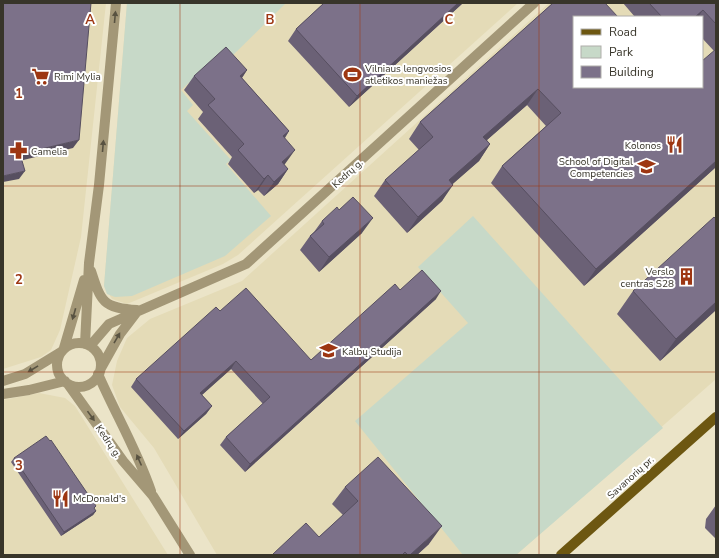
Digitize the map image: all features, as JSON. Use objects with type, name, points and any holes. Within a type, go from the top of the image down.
[{"type":"main road","name":"Savanorių pr.","points":[[560,555],[716,416]]},
{"type":"street","points":[[88,345],[89,263],[97,204],[116,3]]},
{"type":"street","name":"Kedrų g.","points":[[88,345],[109,324],[246,264],[534,3]]},
{"type":"street","points":[[67,383],[57,370],[57,360],[63,350],[89,263]]},
{"type":"street","name":"Kedrų g.","points":[[89,263],[97,288],[104,301],[116,309],[139,310]]},
{"type":"street","name":"Kedrų g.","points":[[139,310],[120,334],[99,372],[113,408],[135,450],[153,496]]},
{"type":"street","points":[[3,380],[25,374],[73,344],[88,345],[98,355],[99,372],[88,385],[78,386],[67,383],[3,394]]},
{"type":"street","name":"Kedrų g.","points":[[67,383],[123,461],[153,496],[190,555]]},
{"type":"shaded area","points":[[3,3],[106,3],[81,237],[60,330],[51,350],[41,357],[3,369]]},
{"type":"shaded area","points":[[127,3],[518,3],[238,255],[223,264],[127,304],[112,299],[104,286]]},
{"type":"shaded area","points":[[549,3],[716,3],[716,379],[516,555],[217,555],[154,448],[120,407],[112,385],[117,361],[127,338],[150,319],[242,281]]},
{"type":"shaded area","points":[[39,393],[65,398],[75,406],[168,555],[3,555],[3,400]]},
{"type":"green space","points":[[127,3],[286,3],[225,63],[218,56],[181,90],[193,105],[187,111],[231,160],[226,164],[271,216],[225,256],[132,296],[115,297],[107,294],[104,286]]},
{"type":"green space","points":[[473,216],[663,428],[516,555],[463,555],[355,421],[468,323],[418,267]]},
{"type":"building","name":"Rimi Mylia","points":[[3,3],[91,3],[79,140],[20,154],[25,171],[3,176]]},
{"type":"building","name":"Vilniaus lengvosios atletikos maniežas","points":[[324,3],[458,3],[357,96],[296,29]]},
{"type":"building","points":[[553,3],[605,3],[617,16],[573,16],[573,88],[703,88],[703,60],[716,49],[716,161],[596,269],[502,166],[561,113],[538,89],[483,137],[490,144],[449,180],[453,185],[418,217],[385,180],[433,137],[420,122]]},
{"type":"building","points":[[649,3],[716,3],[716,24],[703,10],[696,16],[661,16]]},
{"type":"building","points":[[226,47],[247,70],[240,76],[289,131],[283,136],[295,150],[282,162],[288,169],[274,182],[268,175],[264,179],[238,150],[244,144],[208,105],[215,99],[194,76]]},
{"type":"building","points":[[353,197],[373,218],[329,257],[310,236],[324,224],[322,221],[337,207],[339,210]]},
{"type":"building","name":"Verslo centras S28","points":[[714,217],[716,219],[716,302],[676,339],[633,291]]},
{"type":"building","points":[[422,270],[441,291],[250,464],[226,437],[270,397],[236,361],[200,393],[212,406],[184,431],[136,379],[216,307],[220,311],[246,288],[311,360],[395,284],[400,290]]},
{"type":"building","name":"McDonald's","points":[[46,436],[50,441],[51,440],[96,506],[94,508],[96,511],[64,532],[14,458]]},
{"type":"building","points":[[378,457],[442,526],[410,555],[405,552],[402,555],[273,554],[306,523],[319,537],[358,501],[345,487]]},
{"type":"place","name":"Vilniaus lengvosios atletikos maniežas","points":[[352,74]]},
{"type":"place","name":"Rimi Mylia","points":[[41,76]]},
{"type":"place","name":"Kolonos","points":[[674,145]]},
{"type":"place","name":"Camelia","points":[[18,151]]},
{"type":"place","name":"School of Digital Competencies","points":[[646,167]]},
{"type":"place","name":"Verslo centras S28","points":[[687,277]]},
{"type":"place","name":"Kalbų Studija","points":[[329,351]]},
{"type":"place","name":"McDonald's","points":[[60,498]]}]
